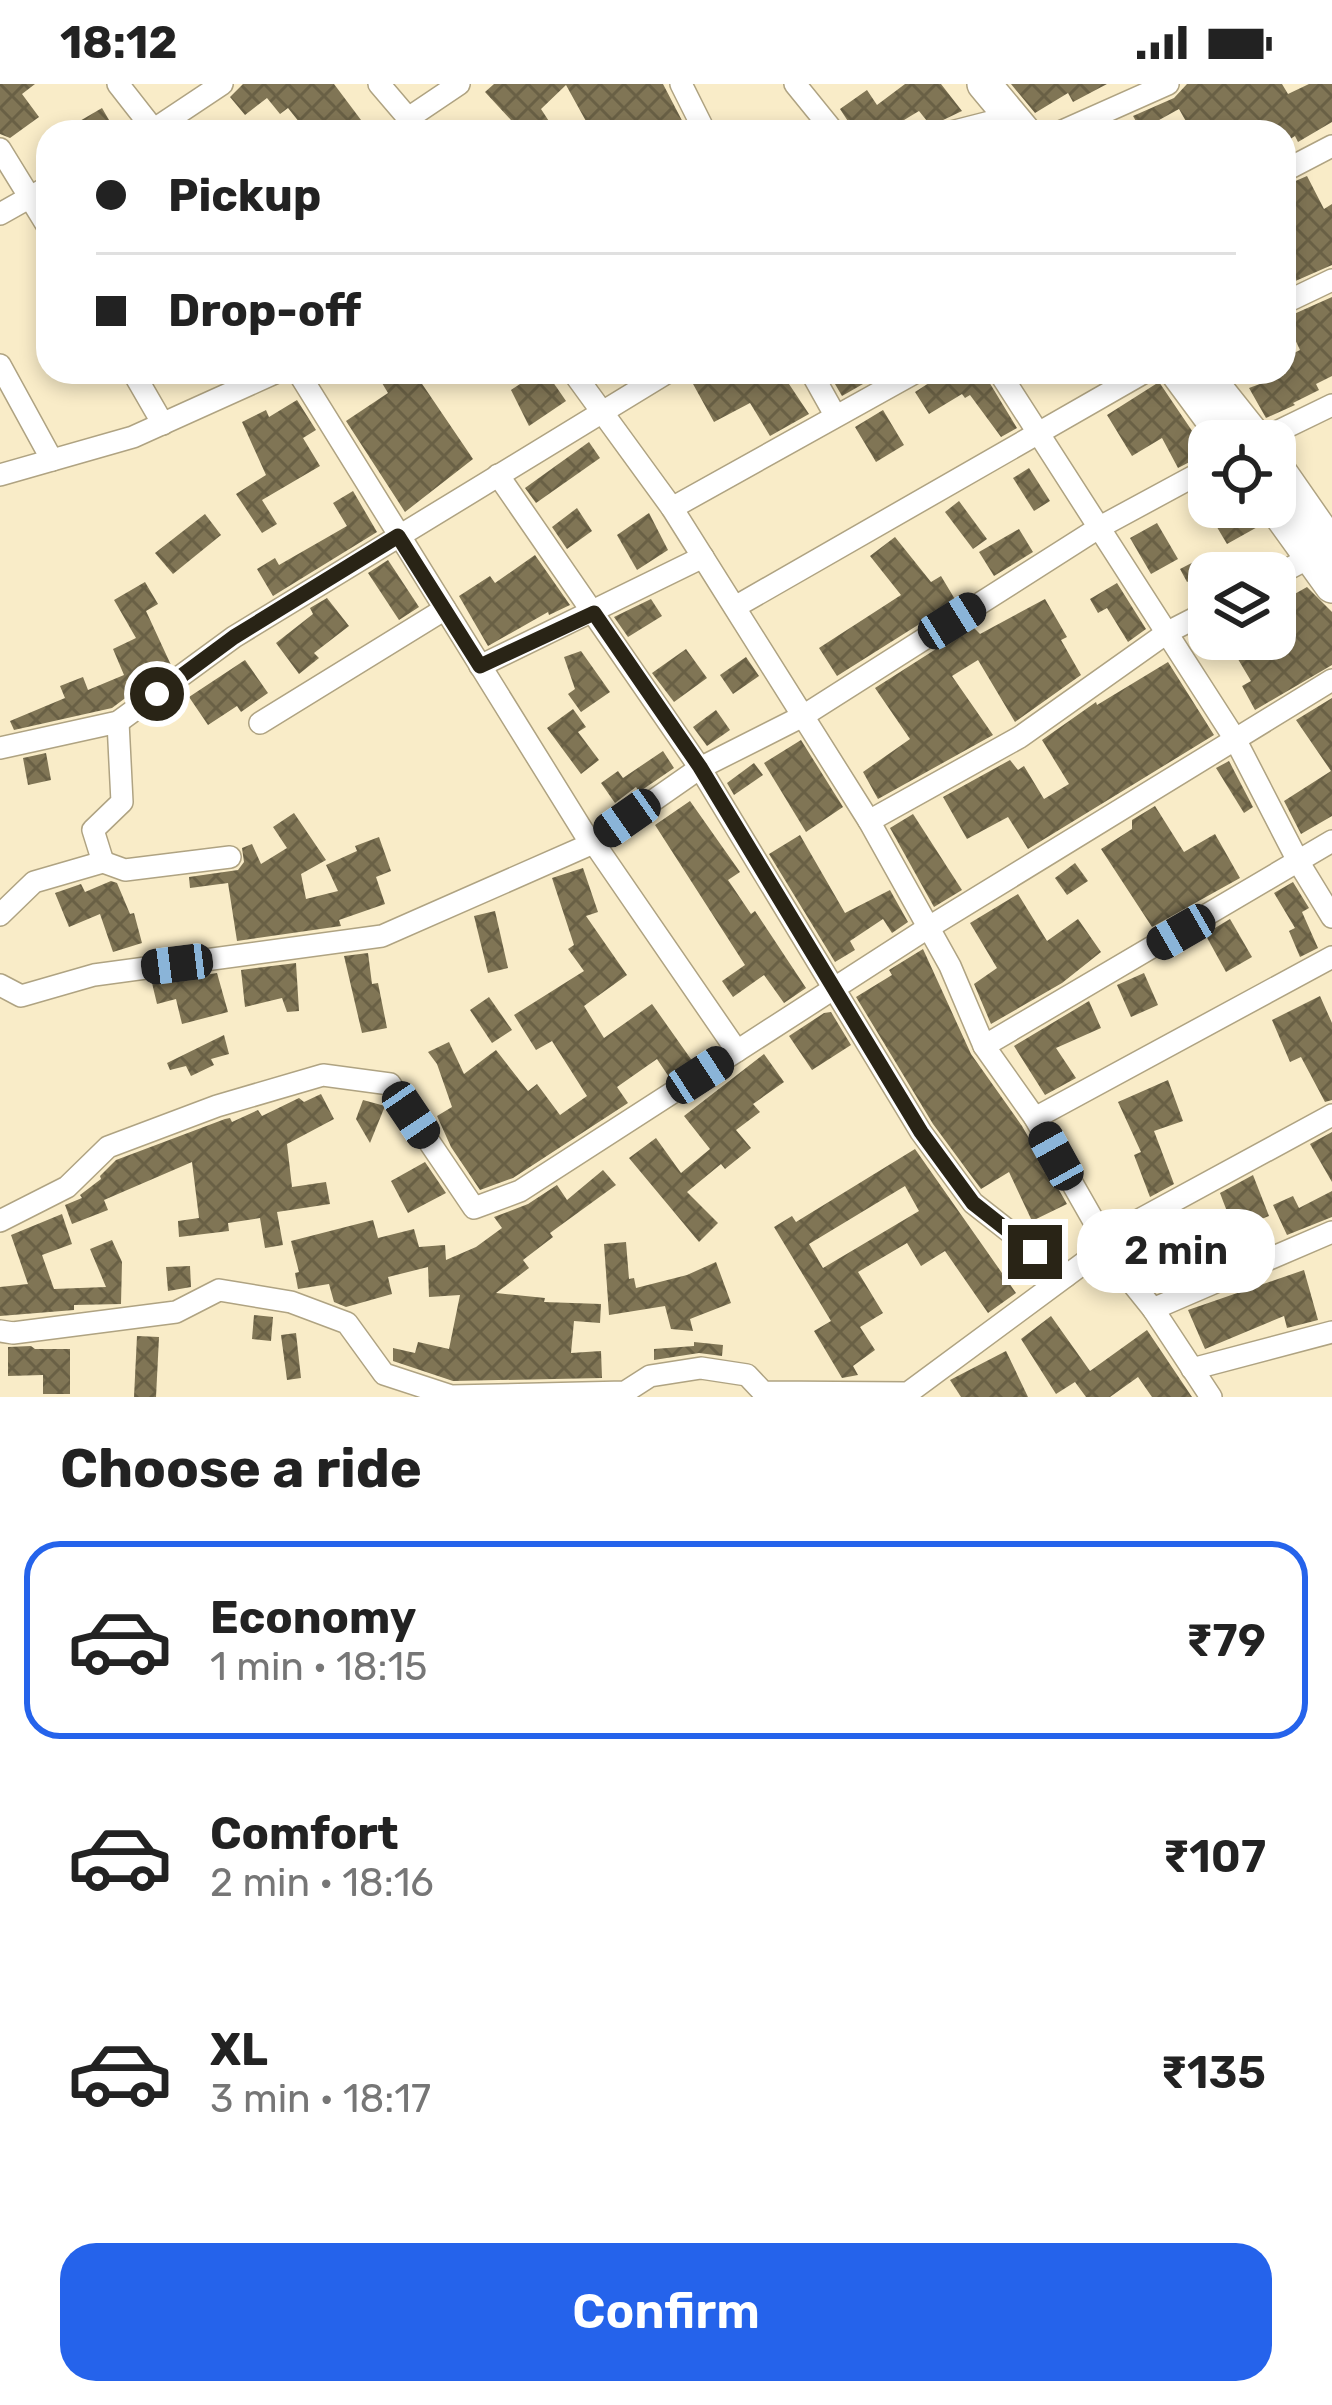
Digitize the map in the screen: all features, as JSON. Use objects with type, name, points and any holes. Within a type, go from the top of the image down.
[{"type":"main road","points":[[959,84],[988,120]]},
{"type":"main road","points":[[985,84],[1014,120]]},
{"type":"main road","points":[[1186,384],[1212,420]]},
{"type":"main road","points":[[1213,384],[1241,420]]},
{"type":"main road","points":[[1296,500],[1326,549],[1332,586]]},
{"type":"main road","points":[[1296,524],[1326,549]]},
{"type":"street","points":[[118,84],[144,120]]},
{"type":"street","points":[[168,120],[222,84]]},
{"type":"street","points":[[379,84],[411,120]]},
{"type":"street","points":[[419,120],[459,84]]},
{"type":"street","points":[[681,84],[699,120]]},
{"type":"street","points":[[795,84],[824,120]]},
{"type":"street","points":[[1087,120],[1168,84]]},
{"type":"street","points":[[1296,165],[1332,146]]},
{"type":"street","points":[[0,149],[36,189]]},
{"type":"street","points":[[0,214],[36,194]]},
{"type":"street","points":[[1296,297],[1332,280]]},
{"type":"street","points":[[0,365],[52,460]]},
{"type":"street","points":[[140,384],[163,424]]},
{"type":"street","points":[[0,475],[133,437],[251,384]]},
{"type":"street","points":[[305,384],[591,844],[736,1052]]},
{"type":"street","points":[[582,384],[672,508],[869,821],[950,966],[983,1046],[1035,1118],[1104,1244],[1211,1397]]},
{"type":"street","points":[[0,748],[118,722],[234,637],[649,384]]},
{"type":"street","points":[[818,384],[835,415]]},
{"type":"street","points":[[672,508],[893,384]]},
{"type":"street","points":[[1008,384],[1235,739],[1332,917]]},
{"type":"street","points":[[735,607],[1123,384]]},
{"type":"street","points":[[1296,423],[1332,406]]},
{"type":"street","points":[[498,476],[700,767],[921,1132],[973,1203],[1066,1276]]},
{"type":"street","points":[[0,986],[22,995],[94,975],[382,936],[591,844],[700,767],[803,716],[1100,526],[1188,479]]},
{"type":"street","points":[[1296,565],[1326,549]]},
{"type":"street","points":[[480,666],[703,556]]},
{"type":"street","points":[[260,723],[445,609]]},
{"type":"street","points":[[869,821],[1020,737],[1188,622]]},
{"type":"street","points":[[0,1221],[68,1186],[108,1147],[217,1106],[322,1075],[390,1084],[474,1208],[520,1191],[926,929],[1332,680]]},
{"type":"street","points":[[103,862],[93,830],[122,802],[118,722]]},
{"type":"street","points":[[983,1046],[1332,841]]},
{"type":"street","points":[[0,915],[34,882],[103,862],[125,870],[230,857]]},
{"type":"street","points":[[1035,1118],[1332,957]]},
{"type":"street","points":[[1,1334],[176,1312],[219,1290],[291,1302],[346,1323],[384,1374],[451,1396],[626,1391],[650,1376],[701,1368],[747,1375],[763,1392],[908,1393],[1104,1244],[1332,1115]]},
{"type":"street","points":[[1153,1309],[1332,1232]]},
{"type":"street","points":[[1192,1369],[1332,1332]]},
{"type":"building","points":[[0,84],[35,84],[22,94],[39,117],[10,138],[0,134]]},
{"type":"building","points":[[243,84],[334,84],[361,120],[298,120],[288,108],[280,114],[267,98],[245,115],[230,97]]},
{"type":"building","points":[[494,84],[663,84],[682,120],[585,120],[566,85],[541,109],[548,120],[511,120],[485,92]]},
{"type":"building","points":[[905,84],[941,84],[962,111],[943,120],[926,120],[919,111],[904,120],[847,120],[840,109],[867,90],[877,105]]},
{"type":"building","points":[[1011,84],[1107,84],[1073,102],[1068,93],[1035,113]]},
{"type":"building","points":[[1187,84],[1282,84],[1288,94],[1309,84],[1332,84],[1332,122],[1298,142],[1296,120],[1185,120],[1179,109],[1159,120],[1135,120],[1133,116],[1174,98]]},
{"type":"building","points":[[102,108],[109,120],[82,120]]},
{"type":"building","points":[[1307,176],[1324,209],[1332,204],[1332,265],[1296,281],[1296,181]]},
{"type":"building","points":[[1332,297],[1332,376],[1316,384],[1319,390],[1266,418],[1249,388],[1296,384],[1296,352],[1300,350],[1296,313]]},
{"type":"building","points":[[383,384],[422,384],[473,459],[405,512],[346,421],[388,393]]},
{"type":"building","points":[[520,384],[554,384],[566,401],[529,426],[511,390]]},
{"type":"building","points":[[693,384],[789,384],[809,414],[770,436],[750,403],[714,422]]},
{"type":"building","points":[[835,384],[863,384],[842,396]]},
{"type":"building","points":[[927,384],[990,384],[1017,428],[1001,437],[970,395],[962,394],[929,414],[915,392]]},
{"type":"building","points":[[1160,384],[1188,425],[1188,463],[1178,468],[1162,438],[1132,456],[1107,415]]},
{"type":"building","points":[[297,400],[316,430],[303,438],[320,466],[262,500],[277,524],[262,533],[236,494],[266,475],[242,422],[266,410],[269,417]]},
{"type":"building","points":[[883,410],[904,445],[876,462],[855,427]]},
{"type":"building","points":[[589,442],[600,458],[536,503],[525,488]]},
{"type":"building","points":[[1029,468],[1050,501],[1034,511],[1013,478]]},
{"type":"building","points":[[353,491],[377,532],[273,596],[257,569],[275,558],[279,565],[347,526],[333,503]]},
{"type":"building","points":[[959,501],[987,539],[973,549],[945,512]]},
{"type":"building","points":[[577,508],[592,531],[567,549],[552,527]]},
{"type":"building","points":[[649,513],[668,550],[637,570],[617,535]]},
{"type":"building","points":[[205,514],[221,535],[173,574],[155,553]]},
{"type":"building","points":[[1157,523],[1178,559],[1151,574],[1130,538]]},
{"type":"building","points":[[1217,528],[1256,528],[1227,544]]},
{"type":"building","points":[[1019,529],[1033,552],[994,576],[979,552]]},
{"type":"building","points":[[895,537],[931,582],[941,576],[956,601],[837,676],[819,648],[901,595],[870,556]]},
{"type":"building","points":[[535,555],[570,605],[488,646],[459,596],[490,576],[495,583]]},
{"type":"building","points":[[388,560],[419,607],[399,620],[368,573]]},
{"type":"building","points":[[145,582],[158,604],[146,611],[171,665],[126,693],[112,708],[14,730],[10,721],[65,698],[60,686],[83,677],[88,690],[124,675],[113,649],[136,638],[114,600]]},
{"type":"building","points":[[1117,583],[1146,629],[1128,642],[1107,608],[1098,613],[1090,599]]},
{"type":"building","points":[[1307,587],[1332,612],[1332,665],[1255,710],[1242,686],[1251,681],[1238,660],[1296,660],[1296,593]]},
{"type":"building","points":[[327,598],[349,626],[314,653],[319,658],[299,674],[276,643],[313,614],[310,608]]},
{"type":"building","points":[[651,599],[662,616],[628,637],[614,617]]},
{"type":"building","points":[[1045,599],[1067,637],[1061,640],[1081,675],[1015,722],[978,660],[952,676],[993,735],[878,799],[863,772],[910,739],[875,688],[972,626],[980,634]]},
{"type":"building","points":[[686,649],[707,678],[674,702],[652,673]]},
{"type":"building","points":[[581,651],[610,692],[581,712],[568,694],[575,689],[564,657]]},
{"type":"building","points":[[746,657],[759,676],[733,694],[720,675]]},
{"type":"building","points":[[245,660],[268,693],[241,712],[237,706],[208,725],[189,697]]},
{"type":"building","points":[[1168,662],[1214,735],[1028,849],[1008,817],[967,839],[943,797],[1010,760],[1018,770],[1024,766],[1044,799],[1069,784],[1042,740],[1096,702]]},
{"type":"building","points":[[1332,698],[1332,816],[1301,834],[1284,801],[1331,771],[1296,720]]},
{"type":"building","points":[[573,709],[586,727],[578,732],[599,760],[581,774],[547,728]]},
{"type":"building","points":[[716,710],[730,730],[707,746],[693,727]]},
{"type":"building","points":[[801,740],[843,807],[806,832],[764,763]]},
{"type":"building","points":[[663,751],[674,768],[615,803],[601,783],[618,771],[623,778]]},
{"type":"building","points":[[46,753],[51,780],[28,785],[23,758]]},
{"type":"building","points":[[1229,761],[1253,807],[1244,813],[1216,768]]},
{"type":"building","points":[[754,763],[763,775],[734,795],[727,783]]},
{"type":"building","points":[[690,801],[740,872],[728,880],[751,914],[755,911],[806,988],[784,1003],[764,975],[733,997],[722,981],[745,965],[655,825]]},
{"type":"building","points":[[1155,806],[1184,852],[1215,834],[1240,878],[1152,927],[1101,849],[1132,829],[1132,820]]},
{"type":"building","points":[[294,813],[326,860],[301,874],[306,899],[338,891],[326,865],[379,837],[391,871],[376,877],[385,904],[339,920],[341,926],[237,941],[228,883],[190,888],[189,877],[238,870],[244,862],[242,848],[252,844],[261,864],[287,848],[273,827]]},
{"type":"building","points":[[913,814],[962,890],[934,907],[890,828]]},
{"type":"building","points":[[800,835],[845,913],[890,890],[908,922],[892,933],[883,919],[850,941],[855,950],[835,962],[769,854]]},
{"type":"building","points":[[1075,863],[1088,881],[1067,895],[1055,878]]},
{"type":"building","points":[[583,868],[598,912],[586,916],[627,975],[584,1006],[604,1038],[652,1004],[693,1062],[669,1077],[657,1059],[617,1087],[628,1103],[513,1178],[480,1190],[437,1116],[452,1107],[428,1052],[449,1042],[464,1074],[496,1050],[528,1091],[537,1084],[560,1115],[587,1096],[552,1041],[536,1050],[514,1015],[584,971],[568,949],[574,945],[552,878]]},
{"type":"building","points":[[1293,882],[1309,908],[1302,912],[1318,948],[1300,957],[1289,931],[1295,928],[1274,893]]},
{"type":"building","points":[[117,883],[130,914],[134,913],[142,943],[113,952],[100,914],[69,927],[55,893],[81,884],[85,892]]},
{"type":"building","points":[[1018,894],[1047,941],[1078,919],[1101,952],[1062,983],[991,1024],[974,984],[997,968],[970,923]]},
{"type":"building","points":[[495,911],[508,968],[488,973],[474,916]]},
{"type":"building","points":[[1230,919],[1252,957],[1226,972],[1205,934]]},
{"type":"building","points":[[923,949],[971,1054],[1022,1126],[1067,1204],[1032,1221],[1009,1172],[981,1189],[933,1124],[856,997]]},
{"type":"building","points":[[368,953],[372,984],[378,983],[387,1028],[362,1033],[344,956]]},
{"type":"building","points":[[296,963],[299,1011],[287,1012],[282,998],[245,1007],[241,970]]},
{"type":"building","points":[[217,973],[228,1012],[182,1024],[176,999],[157,1004],[152,983]]},
{"type":"building","points":[[1144,973],[1158,1005],[1131,1017],[1117,985]]},
{"type":"building","points":[[1320,996],[1332,1023],[1332,1100],[1325,1102],[1301,1057],[1290,1062],[1272,1020]]},
{"type":"building","points":[[489,997],[512,1030],[492,1043],[470,1010]]},
{"type":"building","points":[[1089,1001],[1101,1028],[1056,1048],[1076,1078],[1045,1095],[1014,1046]]},
{"type":"building","points":[[831,1012],[851,1045],[812,1070],[789,1036]]},
{"type":"building","points":[[224,1035],[229,1054],[211,1059],[214,1065],[191,1076],[186,1066],[170,1070],[167,1063]]},
{"type":"building","points":[[764,1054],[784,1082],[753,1104],[760,1112],[736,1130],[751,1148],[725,1169],[721,1164],[687,1192],[718,1223],[699,1242],[629,1158],[656,1138],[681,1173],[710,1149],[684,1116]]},
{"type":"building","points":[[1168,1080],[1183,1121],[1154,1131],[1174,1184],[1150,1197],[1134,1155],[1141,1152],[1118,1102]]},
{"type":"building","points":[[321,1094],[334,1119],[287,1144],[292,1187],[326,1182],[330,1204],[277,1212],[283,1245],[265,1248],[260,1218],[228,1223],[229,1231],[179,1237],[178,1221],[199,1218],[192,1162],[104,1200],[108,1210],[72,1224],[65,1205],[82,1198],[116,1160],[225,1119],[232,1122],[258,1110],[262,1116],[299,1098],[304,1102]]},
{"type":"building","points":[[363,1100],[385,1106],[370,1143],[356,1119]]},
{"type":"building","points":[[1332,1132],[1332,1182],[1310,1144]]},
{"type":"building","points":[[915,1149],[1016,1293],[988,1313],[945,1251],[921,1266],[907,1243],[858,1272],[883,1313],[860,1327],[875,1350],[853,1366],[858,1375],[842,1378],[814,1331],[831,1321],[774,1227],[792,1216],[796,1222]],"holes":[[[905,1186],[919,1211],[823,1268],[809,1244]]]},
{"type":"building","points":[[425,1162],[446,1193],[408,1213],[391,1181]]},
{"type":"building","points":[[603,1170],[616,1185],[550,1233],[553,1237],[523,1260],[529,1268],[496,1293],[545,1298],[544,1302],[601,1304],[600,1323],[574,1321],[571,1353],[601,1351],[602,1378],[453,1381],[393,1361],[393,1348],[415,1353],[418,1342],[449,1349],[460,1295],[429,1297],[428,1267],[388,1277],[392,1294],[346,1307],[334,1302],[329,1284],[298,1289],[291,1241],[373,1220],[378,1238],[414,1229],[419,1247],[445,1245],[446,1260],[502,1228],[494,1217],[528,1204],[557,1185],[567,1200]]},
{"type":"building","points":[[1253,1175],[1269,1216],[1234,1230],[1220,1193]]},
{"type":"building","points":[[1332,1191],[1332,1217],[1287,1235],[1273,1205],[1293,1196],[1299,1208]]},
{"type":"building","points":[[62,1214],[72,1244],[42,1255],[54,1289],[106,1287],[90,1249],[112,1240],[122,1262],[121,1304],[74,1305],[74,1310],[0,1316],[0,1287],[28,1284],[11,1235]]},
{"type":"building","points":[[1221,1221],[1236,1257],[1165,1287],[1156,1266],[1194,1250],[1188,1236]]},
{"type":"building","points":[[1148,1232],[1161,1261],[1144,1268],[1132,1241]]},
{"type":"building","points":[[626,1242],[629,1279],[634,1278],[636,1288],[716,1262],[731,1303],[690,1319],[693,1331],[671,1329],[665,1306],[609,1315],[604,1244]]},
{"type":"building","points":[[190,1266],[191,1287],[168,1291],[166,1267]]},
{"type":"building","points":[[1304,1270],[1318,1320],[1287,1328],[1284,1316],[1205,1349],[1188,1310]]},
{"type":"building","points":[[254,1315],[273,1317],[271,1341],[252,1339]]},
{"type":"building","points":[[1051,1316],[1090,1371],[1147,1330],[1192,1397],[1152,1397],[1138,1377],[1110,1397],[1086,1397],[1075,1382],[1056,1394],[1021,1339]]},
{"type":"building","points":[[296,1333],[301,1378],[287,1380],[281,1335]]},
{"type":"building","points":[[137,1336],[159,1337],[156,1397],[134,1397]]},
{"type":"building","points":[[694,1342],[723,1345],[722,1356],[699,1353],[654,1360],[654,1349],[694,1346]]},
{"type":"building","points":[[8,1347],[70,1349],[70,1394],[43,1394],[43,1375],[8,1376]]},
{"type":"building","points":[[1006,1351],[1028,1397],[961,1397],[950,1380]]},
{"type":"route","points":[[157,694],[234,637],[398,536],[480,666],[594,613],[700,767],[921,1132],[973,1203],[1035,1252]]}]
